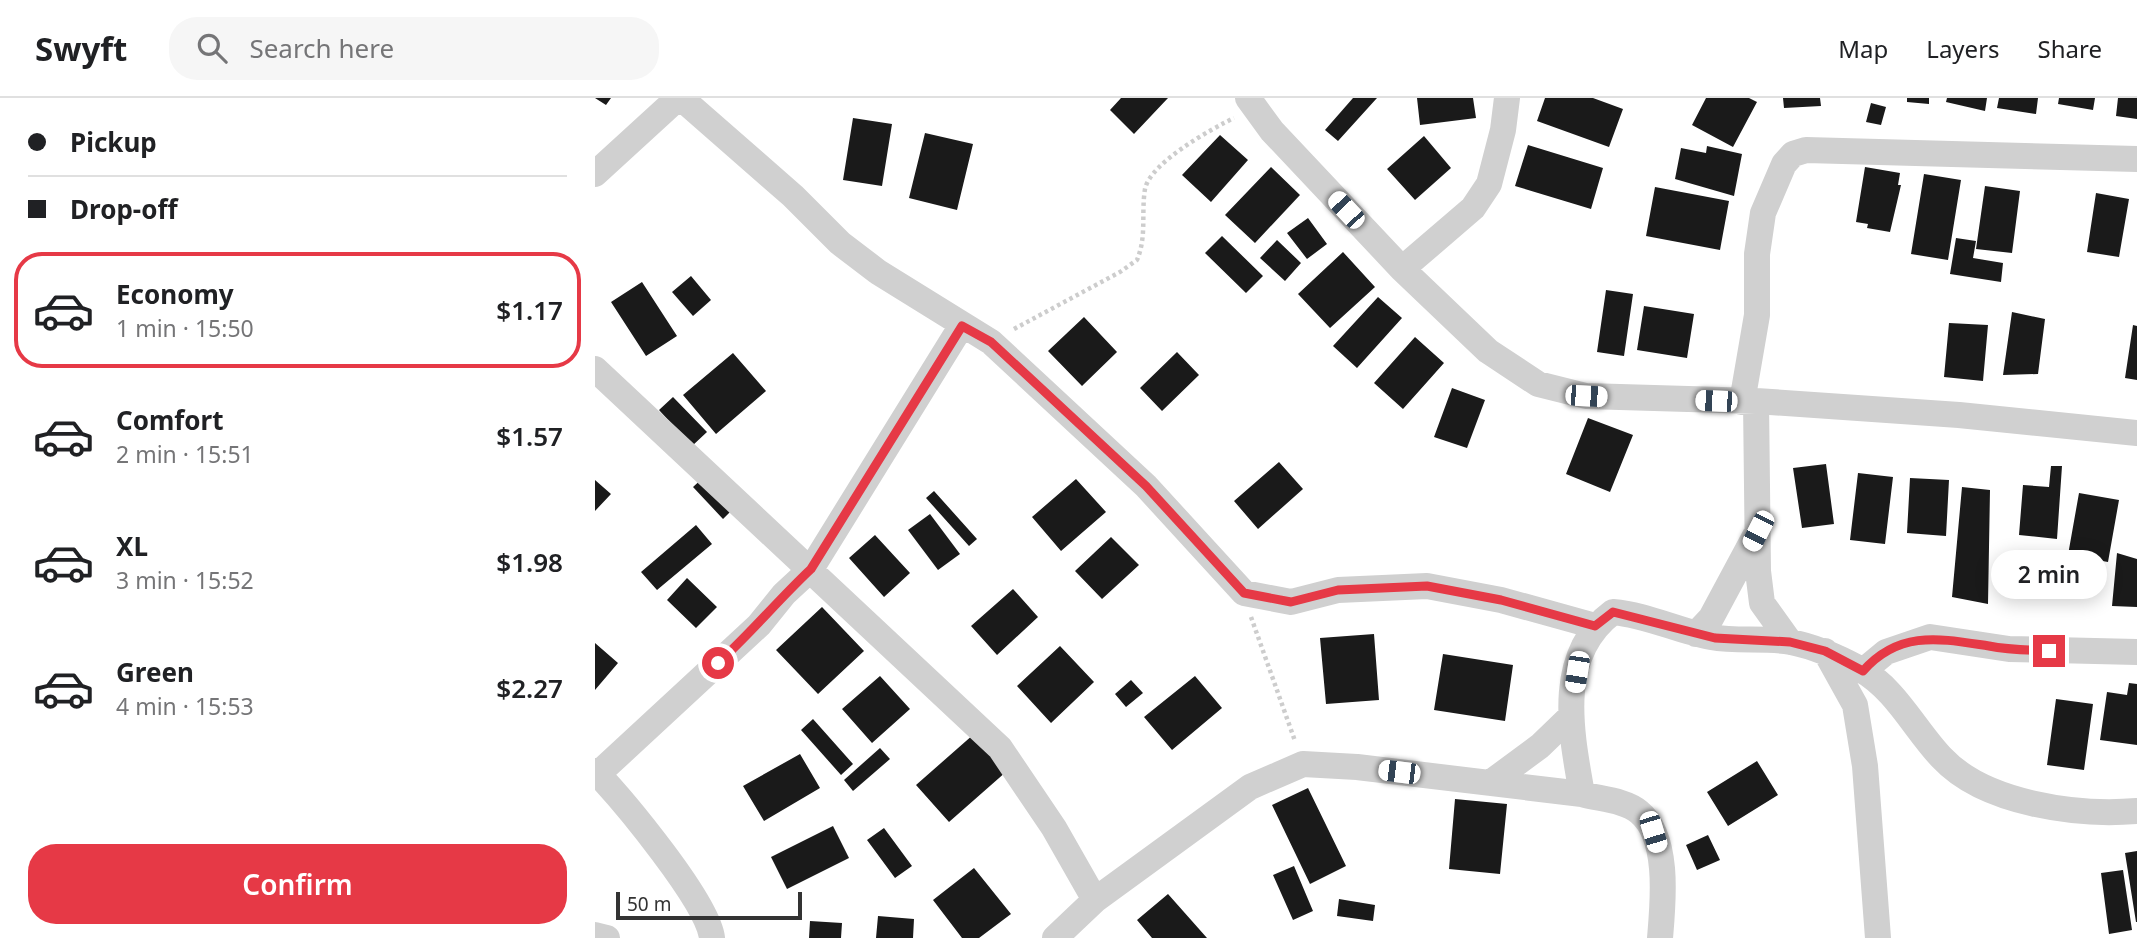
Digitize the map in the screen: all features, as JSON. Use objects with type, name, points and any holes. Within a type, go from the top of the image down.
[{"type":"street","points":[[595,174],[680,98],[793,196],[840,243],[878,272],[991,342],[1146,486],[1244,593],[1291,602],[1338,590],[1427,586],[1501,600],[1595,626]]},
{"type":"street","points":[[1402,269],[1473,208],[1489,184],[1503,130],[1507,98]]},
{"type":"street","points":[[1251,104],[1402,269],[1488,351],[1538,384],[1586,396],[1749,402],[1959,415],[2137,433]]},
{"type":"street","points":[[1790,642],[1762,603],[1749,402],[1757,315],[1757,254],[1763,214],[1784,164],[1793,153],[1806,150],[2137,159]]},
{"type":"street","points":[[712,938],[711,929],[690,888],[596,773],[759,625],[811,569],[962,326]]},
{"type":"street","points":[[595,369],[1000,748],[1054,828],[1095,900]]},
{"type":"street","points":[[1696,634],[1717,607],[1758,531]]},
{"type":"street","points":[[1582,794],[1569,718],[1580,649],[1595,626],[1613,612],[1696,634],[1790,642],[1825,651],[1863,671],[1906,711],[1943,759],[1977,786],[2043,805],[2097,815],[2137,811]]},
{"type":"street","points":[[1863,671],[1887,652],[1930,637],[2009,649],[2137,652]]},
{"type":"street","points":[[1825,651],[1855,705],[1865,765],[1878,938]]},
{"type":"street","points":[[1490,783],[1540,746],[1569,718]]},
{"type":"street","points":[[1055,938],[1095,900],[1250,787],[1303,764],[1582,794],[1640,812],[1653,832],[1664,869],[1660,938]]},
{"type":"street","points":[[595,935],[607,938]]},
{"type":"path","points":[[991,342],[1121,272],[1137,260],[1145,227],[1146,185],[1156,171],[1205,132],[1251,104]]},
{"type":"path","points":[[1244,593],[1303,764]]},
{"type":"building","points":[[595,98],[611,98],[606,105]]},
{"type":"building","points":[[1121,98],[1168,98],[1134,134],[1110,110]]},
{"type":"building","points":[[1353,98],[1377,98],[1338,141],[1325,130]]},
{"type":"building","points":[[1417,98],[1473,98],[1476,118],[1420,125]]},
{"type":"building","points":[[1545,98],[1593,98],[1623,109],[1609,147],[1537,121]]},
{"type":"building","points":[[1706,98],[1749,98],[1757,102],[1733,147],[1692,125]]},
{"type":"building","points":[[1783,98],[1820,98],[1821,106],[1784,108]]},
{"type":"building","points":[[1907,98],[1929,98],[1929,104],[1907,102]]},
{"type":"building","points":[[1947,98],[1987,98],[1985,111],[1946,102]]},
{"type":"building","points":[[1999,98],[2038,98],[2036,114],[1997,108]]},
{"type":"building","points":[[2059,98],[2095,98],[2093,110],[2058,104]]},
{"type":"building","points":[[2118,98],[2137,98],[2137,119],[2116,116]]},
{"type":"building","points":[[1871,103],[1886,107],[1881,125],[1866,122]]},
{"type":"building","points":[[853,118],[892,124],[882,186],[843,180]]},
{"type":"building","points":[[925,133],[973,144],[957,210],[909,198]]},
{"type":"building","points":[[1220,135],[1248,160],[1211,202],[1182,175]]},
{"type":"building","points":[[1424,136],[1451,168],[1415,200],[1387,169]]},
{"type":"building","points":[[1528,145],[1603,168],[1591,209],[1515,186]]},
{"type":"building","points":[[1707,146],[1742,154],[1734,196],[1675,179],[1681,148],[1706,153]]},
{"type":"building","points":[[1271,167],[1300,195],[1255,243],[1225,215]]},
{"type":"building","points":[[1865,167],[1900,173],[1898,185],[1901,185],[1890,232],[1867,228],[1868,224],[1856,222]]},
{"type":"building","points":[[1924,174],[1961,180],[1948,260],[1911,254]]},
{"type":"building","points":[[1985,186],[2020,191],[2012,253],[1976,249]]},
{"type":"building","points":[[1655,187],[1729,201],[1720,250],[1646,236]]},
{"type":"building","points":[[2096,193],[2129,199],[2119,257],[2087,252]]},
{"type":"building","points":[[1308,218],[1327,244],[1307,259],[1287,233]]},
{"type":"building","points":[[1222,236],[1263,276],[1246,293],[1205,253]]},
{"type":"building","points":[[1956,238],[1976,241],[1973,258],[2003,263],[2001,282],[1950,274]]},
{"type":"building","points":[[1277,240],[1301,263],[1285,281],[1260,258]]},
{"type":"building","points":[[1343,252],[1375,287],[1330,328],[1298,294]]},
{"type":"building","points":[[691,276],[711,300],[693,316],[672,292]]},
{"type":"building","points":[[642,282],[677,336],[646,356],[611,302]]},
{"type":"building","points":[[1606,290],[1633,294],[1624,356],[1597,352]]},
{"type":"building","points":[[1378,297],[1402,318],[1357,368],[1333,346]]},
{"type":"building","points":[[1644,306],[1694,314],[1687,358],[1637,350]]},
{"type":"building","points":[[2012,312],[2045,319],[2038,374],[2003,375]]},
{"type":"building","points":[[1084,317],[1117,352],[1082,386],[1048,351]]},
{"type":"building","points":[[1949,323],[1988,325],[1983,381],[1944,377]]},
{"type":"building","points":[[2133,325],[2137,326],[2137,380],[2125,378]]},
{"type":"building","points":[[1415,337],[1444,363],[1403,409],[1374,383]]},
{"type":"building","points":[[1177,352],[1199,375],[1162,411],[1140,388]]},
{"type":"building","points":[[733,353],[766,391],[716,434],[683,395]]},
{"type":"building","points":[[1452,388],[1485,400],[1467,448],[1434,437]]},
{"type":"building","points":[[673,397],[707,432],[692,446],[659,410]]},
{"type":"building","points":[[1588,418],[1633,435],[1610,492],[1566,474]]},
{"type":"building","points":[[1279,462],[1303,489],[1258,529],[1234,501]]},
{"type":"building","points":[[1826,464],[1834,524],[1802,528],[1793,468]]},
{"type":"building","points":[[2051,466],[2062,466],[2057,539],[2019,535],[2023,485],[2049,487]]},
{"type":"building","points":[[1858,473],[1893,477],[1885,544],[1850,540]]},
{"type":"building","points":[[705,476],[734,508],[723,519],[693,487]]},
{"type":"building","points":[[1910,478],[1949,480],[1946,536],[1907,533]]},
{"type":"building","points":[[1076,479],[1106,512],[1061,551],[1032,517]]},
{"type":"building","points":[[595,480],[611,494],[595,511]]},
{"type":"building","points":[[1962,487],[1990,490],[1988,604],[1952,597]]},
{"type":"building","points":[[934,491],[977,539],[969,546],[926,498]]},
{"type":"building","points":[[2079,493],[2119,500],[2108,562],[2068,555]]},
{"type":"building","points":[[930,514],[960,554],[938,570],[908,530]]},
{"type":"building","points":[[696,525],[712,544],[657,590],[641,572]]},
{"type":"building","points":[[875,535],[910,573],[884,597],[849,558]]},
{"type":"building","points":[[1111,537],[1139,565],[1102,599],[1075,571]]},
{"type":"building","points":[[2117,553],[2137,559],[2137,607],[2112,606]]},
{"type":"building","points":[[687,578],[717,607],[696,628],[667,600]]},
{"type":"building","points":[[1013,589],[1038,617],[997,655],[971,626]]},
{"type":"building","points":[[822,607],[864,651],[818,694],[776,650]]},
{"type":"building","points":[[1374,634],[1379,700],[1326,704],[1320,638]]},
{"type":"building","points":[[595,643],[618,663],[595,690]]},
{"type":"building","points":[[1060,646],[1094,682],[1051,723],[1017,686]]},
{"type":"building","points":[[1443,654],[1513,665],[1505,721],[1434,710]]},
{"type":"building","points":[[880,676],[910,709],[872,743],[842,709]]},
{"type":"building","points":[[1195,676],[1222,708],[1172,750],[1144,717]]},
{"type":"building","points":[[1131,680],[1143,693],[1126,707],[1115,694]]},
{"type":"building","points":[[2129,683],[2137,684],[2137,745],[2100,740],[2107,692],[2127,695]]},
{"type":"building","points":[[2056,699],[2093,704],[2084,770],[2047,765]]},
{"type":"building","points":[[813,719],[853,764],[841,775],[801,730]]},
{"type":"building","points":[[974,734],[1007,771],[949,822],[916,785]]},
{"type":"building","points":[[880,748],[890,759],[853,791],[844,780]]},
{"type":"building","points":[[800,754],[820,788],[764,821],[743,786]]},
{"type":"building","points":[[1757,761],[1778,795],[1728,826],[1707,792]]},
{"type":"building","points":[[1308,788],[1346,866],[1310,884],[1272,805]]},
{"type":"building","points":[[1455,799],[1507,804],[1500,874],[1449,869]]},
{"type":"building","points":[[833,826],[849,858],[787,889],[771,857]]},
{"type":"building","points":[[884,828],[912,866],[895,878],[867,840]]},
{"type":"building","points":[[1708,835],[1720,860],[1697,870],[1686,845]]},
{"type":"building","points":[[2137,851],[2137,922],[2136,922],[2125,853]]},
{"type":"building","points":[[1294,866],[1313,911],[1293,920],[1273,875]]},
{"type":"building","points":[[974,868],[1011,914],[979,938],[962,938],[933,900]]},
{"type":"building","points":[[2123,870],[2132,930],[2109,934],[2101,873]]},
{"type":"building","points":[[1168,894],[1207,938],[1152,938],[1137,920]]},
{"type":"building","points":[[1339,899],[1375,905],[1373,921],[1337,916]]},
{"type":"building","points":[[878,916],[914,919],[913,938],[876,938]]},
{"type":"building","points":[[810,921],[842,923],[841,938],[809,938]]},
{"type":"route","points":[[718,663],[759,625],[811,569],[962,326],[991,342],[1146,486],[1244,593],[1291,602],[1338,590],[1427,586],[1501,600],[1580,624],[1595,626],[1613,612],[1628,613],[1715,638],[1790,642],[1825,651],[1863,671],[1872,661],[1887,652],[1930,637],[2009,649],[2049,651]]}]
